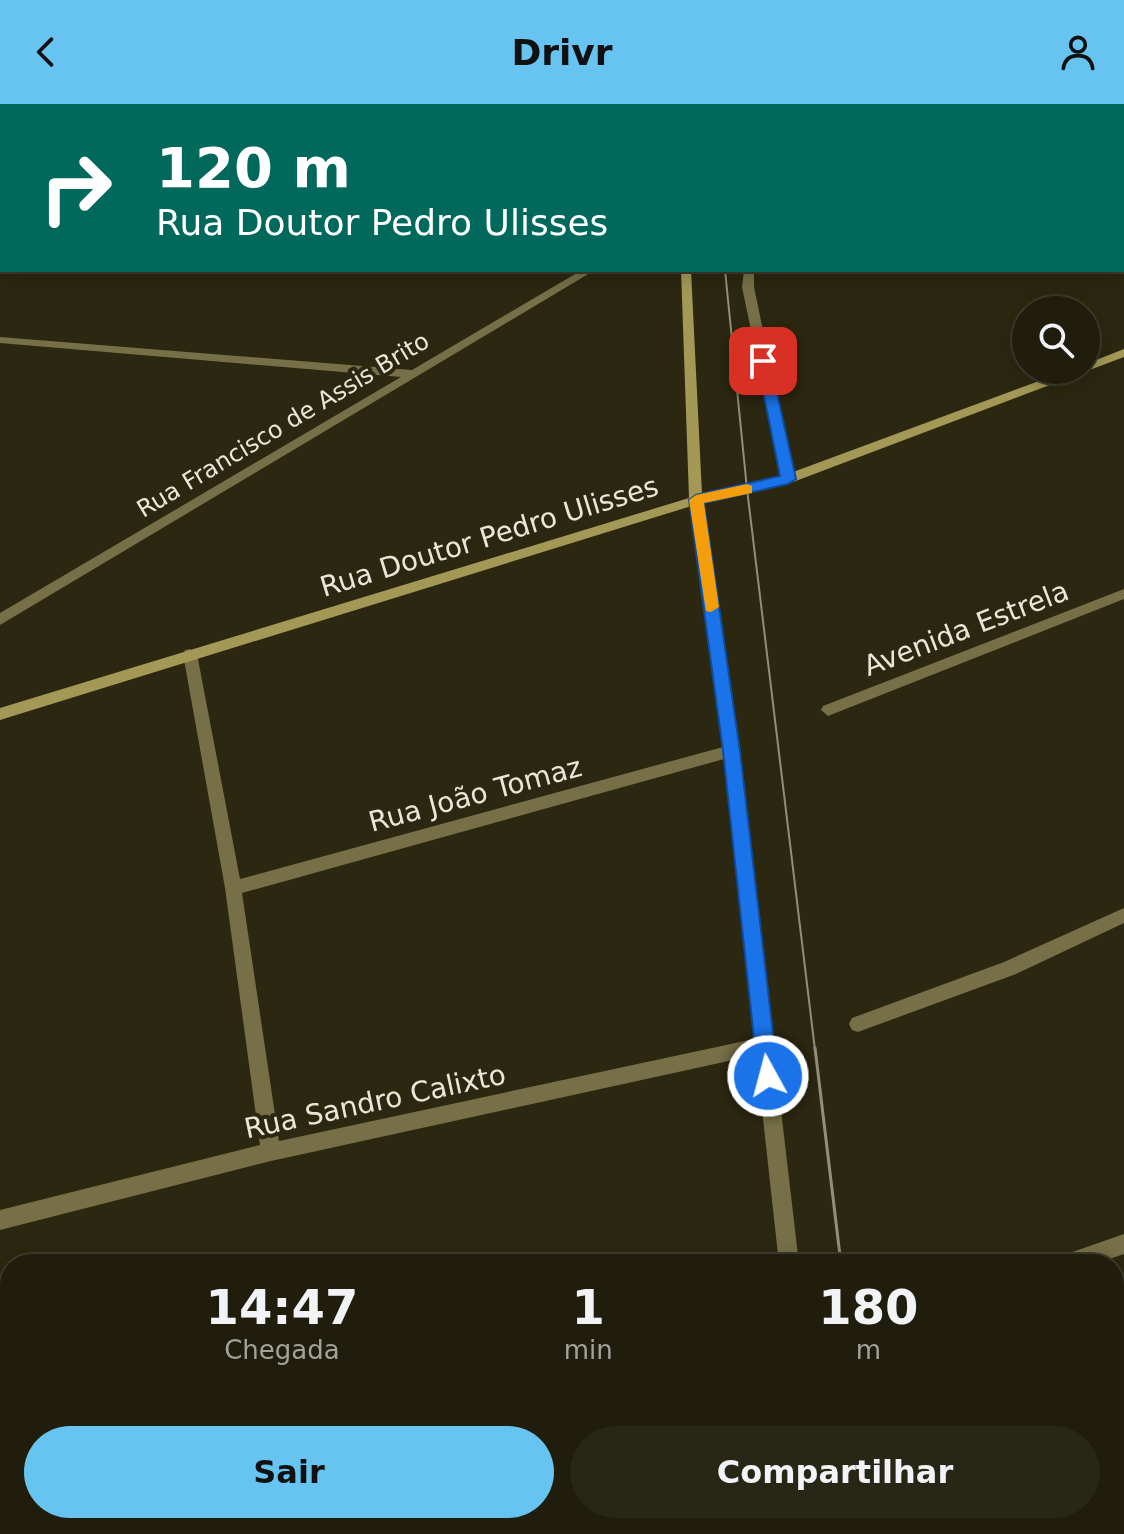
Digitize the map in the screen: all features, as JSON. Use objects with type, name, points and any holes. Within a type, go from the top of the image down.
[{"type":"street","name":"Rua Francisco de Assis Brito","points":[[0,620],[587,272]]},
{"type":"street","points":[[686,272],[696,500],[731,751],[788,1254]]},
{"type":"street","points":[[749,272],[748,287],[788,479]]},
{"type":"street","points":[[0,340],[412,374]]},
{"type":"street","points":[[1100,362],[1124,353]]},
{"type":"street","name":"Rua Doutor Pedro Ulisses","points":[[0,714],[696,500],[788,479],[1042,384]]},
{"type":"street","name":"Avenida Estrela","points":[[828,710],[1124,594]]},
{"type":"street","points":[[190,654],[233,888],[271,1152]]},
{"type":"street","name":"Rua João Tomaz","points":[[233,888],[731,751]]},
{"type":"street","points":[[858,1024],[1010,968],[1124,915]]},
{"type":"street","name":"Rua Sandro Calixto","points":[[0,1220],[271,1152],[764,1045]]},
{"type":"street","points":[[1094,1254],[1124,1244]]},
{"type":"tram line","points":[[725,272],[747,489],[815,1050]]},
{"type":"tram line","points":[[815,1048],[840,1254]]},
{"type":"slow traffic","points":[[711,607],[696,500],[747,489]]},
{"type":"route","points":[[763,361],[788,479],[696,500],[731,751],[768,1076]]}]
